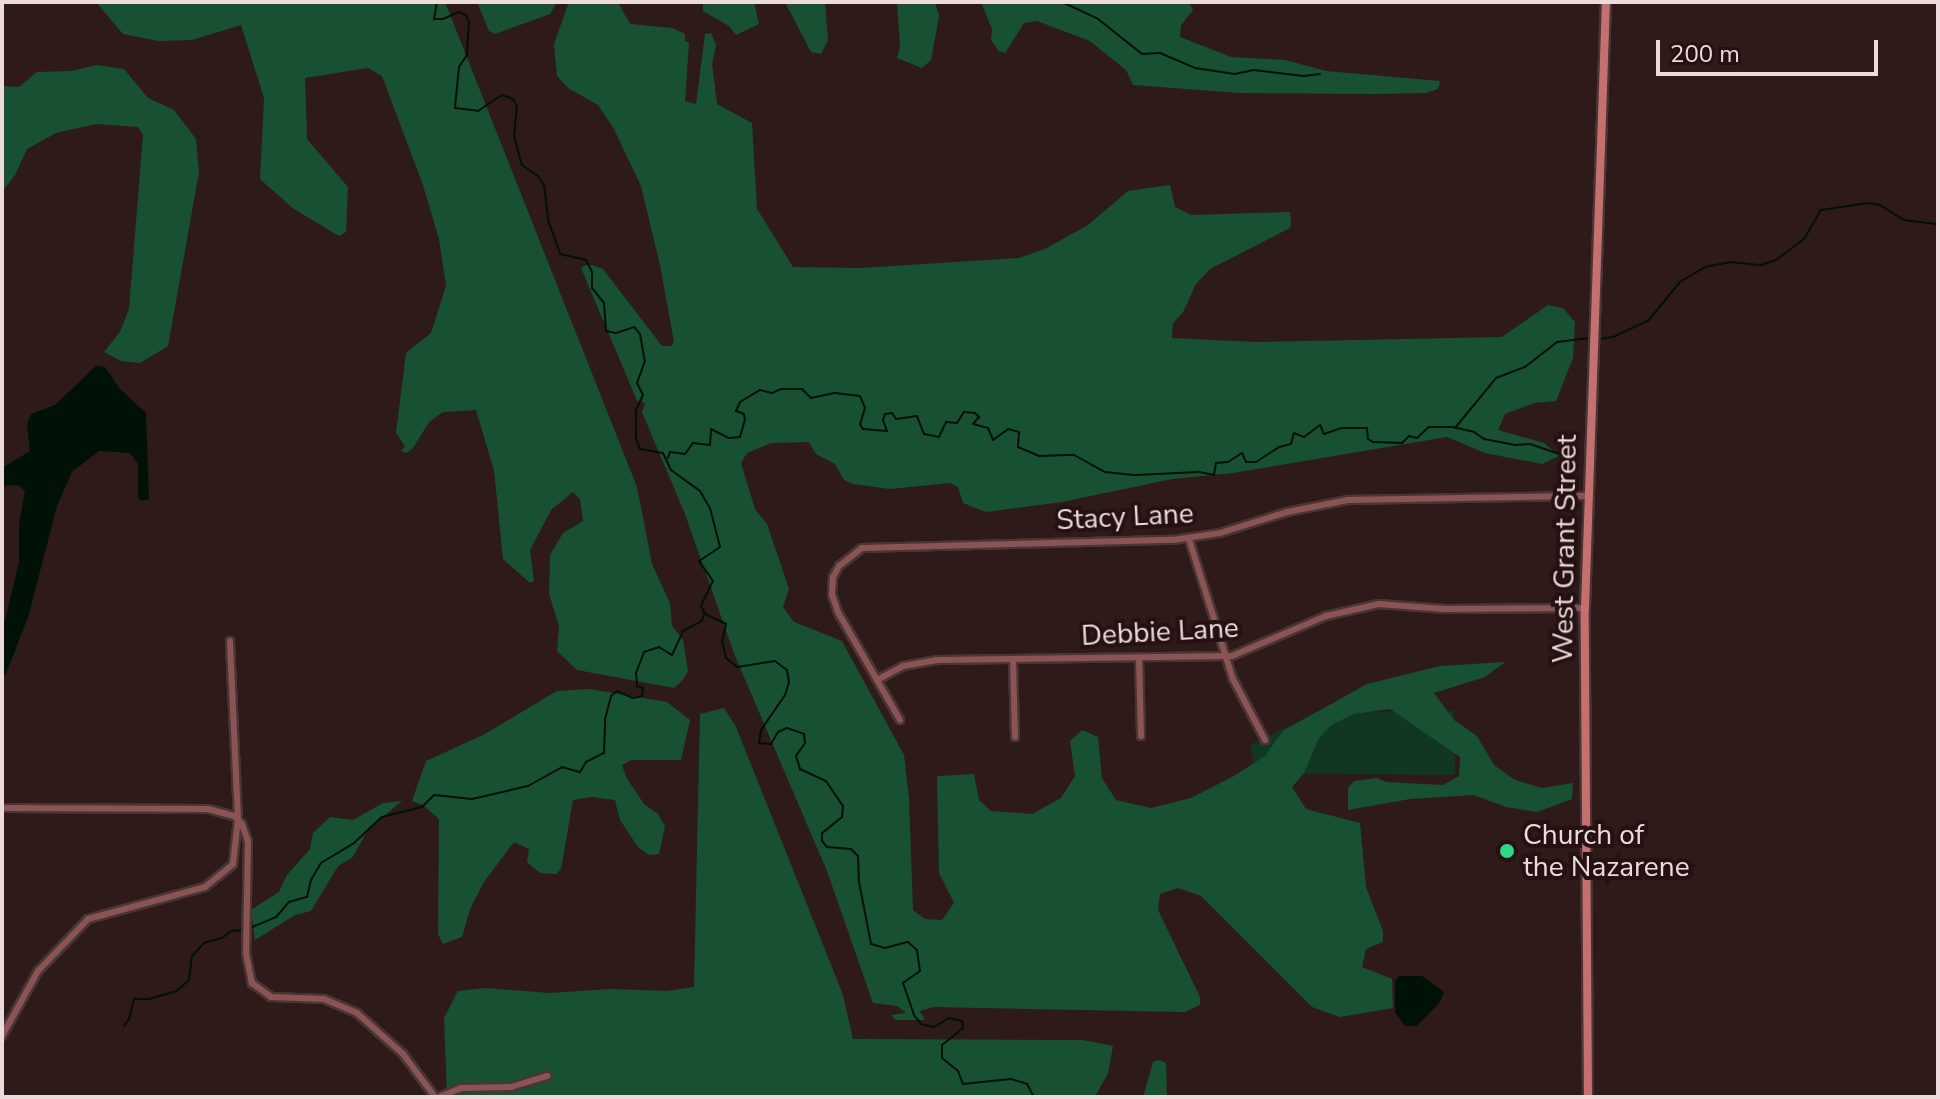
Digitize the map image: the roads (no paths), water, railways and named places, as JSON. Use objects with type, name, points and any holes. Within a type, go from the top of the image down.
[{"type":"main road","name":"West Grant Street","points":[[1588,1097],[1585,608],[1606,2]]},
{"type":"street","name":"Stacy Lane","points":[[900,720],[832,595],[833,577],[855,550],[876,545],[1189,539],[1235,530],[1287,512],[1348,500],[1589,496]]},
{"type":"street","points":[[1189,539],[1225,656],[1241,698],[1265,740]]},
{"type":"street","name":"Debbie Lane","points":[[877,680],[903,666],[926,661],[1225,656],[1246,652],[1326,616],[1367,606],[1585,608]]},
{"type":"street","points":[[2,1036],[38,971],[88,919],[205,887],[233,864],[238,819],[230,641]]},
{"type":"street","points":[[1139,659],[1141,736]]},
{"type":"street","points":[[1013,660],[1015,737]]},
{"type":"street","points":[[2,808],[208,809],[229,812],[238,819],[248,841],[246,953],[252,983],[271,997],[324,999],[357,1013],[403,1054],[437,1097],[461,1088],[511,1087],[547,1076]]},
{"type":"waterway","points":[[437,2],[434,19],[443,19],[459,12],[466,15],[469,23],[467,55],[459,67],[455,108],[478,111],[502,95],[513,99],[517,107],[514,136],[522,165],[538,176],[544,185],[549,223],[560,254],[586,260],[592,272],[592,288],[604,303],[606,331],[616,333],[634,327],[640,334],[645,361],[637,383],[643,395],[636,410],[636,438],[640,449],[663,453],[671,470],[700,491],[710,508],[720,547],[699,561],[713,581],[701,606],[705,614],[726,624],[722,641],[726,658],[737,667],[775,661],[787,670],[789,682],[785,695],[761,730],[759,743],[771,744],[778,732],[787,728],[804,734],[805,743],[796,756],[800,769],[826,781],[843,806],[842,817],[822,833],[822,841],[827,847],[851,849],[858,856],[859,882],[871,944],[885,948],[908,942],[917,950],[920,971],[903,983],[914,1015],[921,1024],[934,1027],[949,1018],[962,1021],[963,1028],[942,1045],[942,1058],[958,1071],[963,1084],[1011,1079],[1027,1084],[1034,1097]]},
{"type":"waterway","points":[[1062,2],[1098,19],[1142,54],[1160,53],[1195,68],[1235,74],[1254,70],[1304,76],[1320,74]]},
{"type":"waterway","points":[[1599,339],[1613,337],[1648,321],[1680,282],[1705,267],[1731,262],[1761,265],[1776,260],[1804,239],[1821,210],[1868,203],[1880,205],[1904,220],[1938,224]]},
{"type":"waterway","points":[[1455,428],[1496,378],[1525,367],[1557,342],[1592,338]]},
{"type":"waterway","points":[[668,458],[670,452],[685,454],[693,443],[710,445],[711,429],[729,438],[740,437],[745,420],[744,414],[736,411],[740,402],[760,390],[772,393],[781,389],[802,389],[811,398],[835,393],[860,396],[865,408],[860,424],[863,429],[887,431],[883,420],[885,414],[892,413],[896,419],[917,416],[924,434],[939,437],[946,422],[957,423],[964,412],[975,413],[979,417],[973,424],[988,428],[993,440],[1008,429],[1019,432],[1018,447],[1039,456],[1074,455],[1105,472],[1136,475],[1199,472],[1214,475],[1216,463],[1228,462],[1242,453],[1246,462],[1256,462],[1279,447],[1291,444],[1294,433],[1304,437],[1320,425],[1324,434],[1341,428],[1367,428],[1368,439],[1373,442],[1402,443],[1409,436],[1417,438],[1429,427],[1453,427],[1474,432],[1484,439],[1515,445],[1530,444],[1565,456],[1576,465]]},
{"type":"waterway","points":[[250,928],[276,917],[289,902],[307,897],[311,880],[321,863],[354,843],[382,817],[422,807],[434,795],[472,799],[528,786],[562,767],[580,772],[586,762],[604,753],[605,719],[611,696],[617,691],[633,698],[642,696],[643,688],[637,686],[636,673],[644,652],[659,647],[672,655],[683,631],[702,621],[704,614]]},
{"type":"waterway","points":[[124,1026],[134,999],[149,999],[177,991],[189,980],[192,956],[204,943],[222,938],[231,931],[244,930]]},
{"type":"place","name":"Church of the Nazarene","points":[[1507,851]]}]
